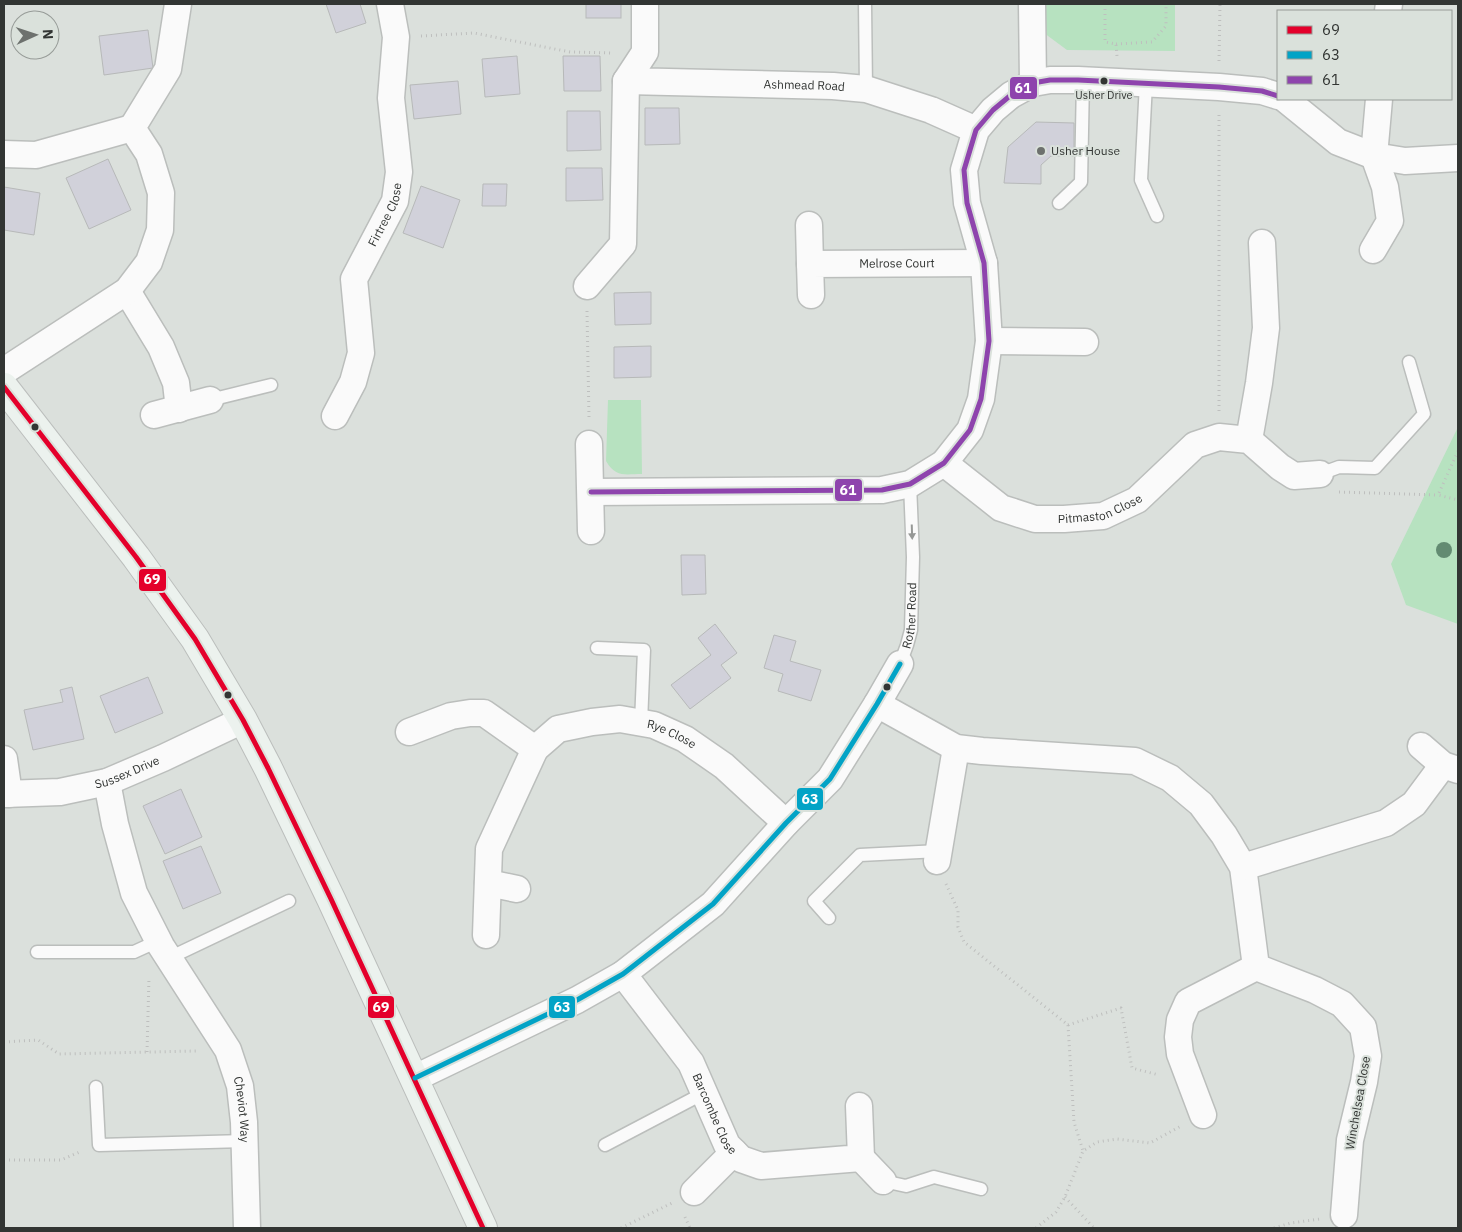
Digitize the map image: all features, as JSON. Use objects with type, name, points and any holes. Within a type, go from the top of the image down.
[{"type":"street","points":[[4,154],[36,156],[132,128],[168,69],[178,4]]},
{"type":"street","name":"Firtree Close","points":[[335,416],[353,382],[361,353],[354,279],[395,201],[399,172],[391,98],[396,37],[390,4]]},
{"type":"street","points":[[587,286],[623,244],[626,81],[645,52],[645,4]]},
{"type":"street","points":[[1032,4],[1033,83]]},
{"type":"street","points":[[591,492],[882,490],[910,484],[944,463],[970,430],[982,399],[989,341],[984,263],[967,203],[964,170],[976,130],[993,110],[1012,95],[1033,83],[1050,80],[1219,87],[1262,91],[1277,96]]},
{"type":"street","name":"Ashmead Road","points":[[626,81],[824,86],[866,89],[931,110],[976,130]]},
{"type":"street","points":[[1286,100],[1338,142],[1374,156],[1405,161],[1458,158]]},
{"type":"street","points":[[1373,250],[1390,221],[1385,187],[1374,156],[1380,100]]},
{"type":"street","points":[[4,371],[127,291],[150,262],[160,230],[161,192],[149,154],[132,128]]},
{"type":"street","points":[[809,225],[811,295]]},
{"type":"street","points":[[1262,243],[1266,328],[1249,440],[1280,467],[1294,476],[1320,474]]},
{"type":"street","name":"Melrose Court","points":[[810,264],[984,263]]},
{"type":"street","points":[[127,291],[161,347],[176,383],[180,409]]},
{"type":"street","points":[[989,341],[1085,342]]},
{"type":"street","points":[[4,387],[136,557],[195,640],[242,720],[268,768],[415,1078],[483,1228]]},
{"type":"street","points":[[154,415],[210,400]]},
{"type":"street","name":"Pitmaston Close","points":[[944,463],[1001,508],[1036,519],[1064,519],[1103,516],[1137,500],[1195,444],[1219,437],[1249,440]]},
{"type":"street","points":[[589,444],[591,531]]},
{"type":"street","name":"Rother Road","points":[[415,1078],[577,1000],[623,974],[713,904],[786,823],[830,779],[900,664]]},
{"type":"street","points":[[877,704],[956,748],[1135,761],[1170,778],[1201,804],[1224,835],[1243,867],[1256,966],[1188,1002],[1180,1020],[1178,1037],[1180,1054],[1203,1114]]},
{"type":"street","points":[[409,732],[450,716],[484,713],[535,748]]},
{"type":"street","name":"Rye Close","points":[[486,935],[489,849],[535,748],[558,728],[620,719],[654,724],[685,739],[724,766],[786,823]]},
{"type":"street","name":"Sussex Drive","points":[[7,794],[60,792],[107,782],[163,758],[242,720]]},
{"type":"street","points":[[1243,867],[1386,822],[1414,804],[1451,767],[1421,746]]},
{"type":"street","points":[[938,856],[956,748]]},
{"type":"street","points":[[4,758],[7,794]]},
{"type":"street","name":"Cheviot Way","points":[[107,782],[115,824],[134,893],[166,954],[228,1050],[240,1086],[245,1140],[248,1228]]},
{"type":"street","points":[[488,882],[517,889]]},
{"type":"street","name":"Winchelsea Close","points":[[1256,966],[1315,990],[1342,1004],[1363,1027],[1368,1056],[1364,1082],[1350,1140],[1344,1216]]},
{"type":"street","name":"Barcombe Close","points":[[623,974],[691,1064],[727,1145],[741,1159],[761,1166],[861,1158]]},
{"type":"street","points":[[859,1106],[861,1158],[883,1181]]},
{"type":"street","points":[[694,1192],[734,1152]]},
{"type":"lane","points":[[865,4],[866,89]]},
{"type":"lane","points":[[1059,203],[1081,182],[1083,80]]},
{"type":"lane","points":[[1146,83],[1141,180],[1157,216]]},
{"type":"lane","points":[[1320,474],[1339,467],[1375,468],[1424,414],[1409,362]]},
{"type":"lane","points":[[210,400],[271,385]]},
{"type":"lane","name":"Rother Road","points":[[900,664],[911,630],[913,557],[910,484]]},
{"type":"lane","points":[[597,648],[644,650],[641,722]]},
{"type":"lane","points":[[829,918],[814,901],[860,855],[938,856]]},
{"type":"lane","points":[[37,952],[134,952],[166,954],[289,901]]},
{"type":"lane","points":[[96,1087],[99,1145],[245,1140]]},
{"type":"lane","points":[[605,1145],[704,1093]]},
{"type":"lane","points":[[883,1181],[906,1186],[934,1177],[981,1189]]},
{"type":"path","points":[[1105,4],[1105,42],[1116,44],[1152,42],[1166,26],[1166,4]]},
{"type":"path","points":[[1219,437],[1220,4]]},
{"type":"path","points":[[396,37],[474,33],[570,52],[645,52]]},
{"type":"path","points":[[1116,44],[1118,52],[1116,82]]},
{"type":"path","points":[[587,286],[589,444]]},
{"type":"path","points":[[1438,495],[1458,451]]},
{"type":"path","points":[[1320,474],[1340,493],[1438,495],[1458,500]]},
{"type":"path","points":[[938,856],[941,877],[950,891],[958,910],[958,927],[964,942],[1068,1025],[1074,1122],[1082,1151],[1065,1197],[1056,1212],[1036,1228]]},
{"type":"path","points":[[147,1052],[149,976],[166,954]]},
{"type":"path","points":[[1068,1025],[1120,1008],[1132,1068],[1190,1082]]},
{"type":"path","points":[[4,1042],[38,1040],[59,1054],[228,1050]]},
{"type":"path","points":[[1082,1151],[1097,1142],[1117,1139],[1150,1144],[1203,1114]]},
{"type":"path","points":[[4,1160],[61,1160],[99,1145]]},
{"type":"path","points":[[621,1228],[694,1192]]},
{"type":"path","points":[[1065,1197],[1094,1228]]},
{"type":"path","points":[[1274,1228],[1291,1223],[1344,1216]]},
{"type":"green space","points":[[1045,4],[1175,4],[1175,51],[1067,50],[1044,33]]},
{"type":"green space","points":[[608,400],[641,400],[642,474],[617,473],[606,461]]},
{"type":"green space","points":[[1458,427],[1458,624],[1406,605],[1391,564]]},
{"type":"building","points":[[326,4],[360,4],[366,23],[336,33]]},
{"type":"building","points":[[586,4],[621,4],[621,18],[586,18]]},
{"type":"building","points":[[148,30],[153,68],[104,75],[99,36]]},
{"type":"building","points":[[517,56],[520,94],[485,97],[482,59]]},
{"type":"building","points":[[563,56],[600,56],[601,91],[564,91]]},
{"type":"building","points":[[458,81],[461,114],[414,119],[410,85]]},
{"type":"building","points":[[645,108],[679,108],[680,144],[645,145]]},
{"type":"building","points":[[567,111],[600,111],[601,150],[567,151]]},
{"type":"building","name":"Usher House","points":[[1036,122],[1074,123],[1074,156],[1051,156],[1041,165],[1041,184],[1004,183],[1008,147]]},
{"type":"building","points":[[108,159],[131,210],[89,229],[66,178]]},
{"type":"building","points":[[566,168],[602,168],[603,200],[566,201]]},
{"type":"building","points":[[483,184],[507,184],[506,206],[482,206]]},
{"type":"building","points":[[421,186],[460,200],[443,248],[403,233]]},
{"type":"building","points":[[4,187],[40,193],[34,235],[4,230]]},
{"type":"building","points":[[651,292],[651,324],[615,325],[614,293]]},
{"type":"building","points":[[651,346],[651,377],[614,378],[614,347]]},
{"type":"building","points":[[681,555],[705,555],[706,594],[682,595]]},
{"type":"building","points":[[715,624],[737,653],[721,665],[731,678],[690,709],[671,685],[711,655],[698,638]]},
{"type":"building","points":[[774,635],[796,641],[790,661],[821,670],[811,701],[778,691],[783,674],[764,668]]},
{"type":"building","points":[[148,677],[163,713],[115,733],[100,696]]},
{"type":"building","points":[[72,687],[84,739],[33,750],[24,710],[63,702],[60,690]]},
{"type":"building","points":[[181,789],[202,837],[165,854],[143,806]]},
{"type":"building","points":[[201,846],[221,893],[183,909],[163,861]]},
{"type":"transit line","name":"61","points":[[591,492],[882,490],[910,484],[944,463],[970,430],[981,399],[989,341],[984,263],[967,203],[964,170],[976,130],[993,110],[1011,95],[1033,83],[1050,80],[1219,87],[1262,91],[1277,96]]},
{"type":"transit line","name":"69","points":[[4,387],[136,557],[195,639],[243,720],[331,899],[483,1228]]},
{"type":"transit line","name":"63","points":[[415,1078],[577,1000],[623,974],[713,904],[786,823],[830,779],[900,664]]},
{"type":"place","name":"Usher Drive","points":[[1104,81]]},
{"type":"place","name":"Usher House","points":[[1041,151]]}]
